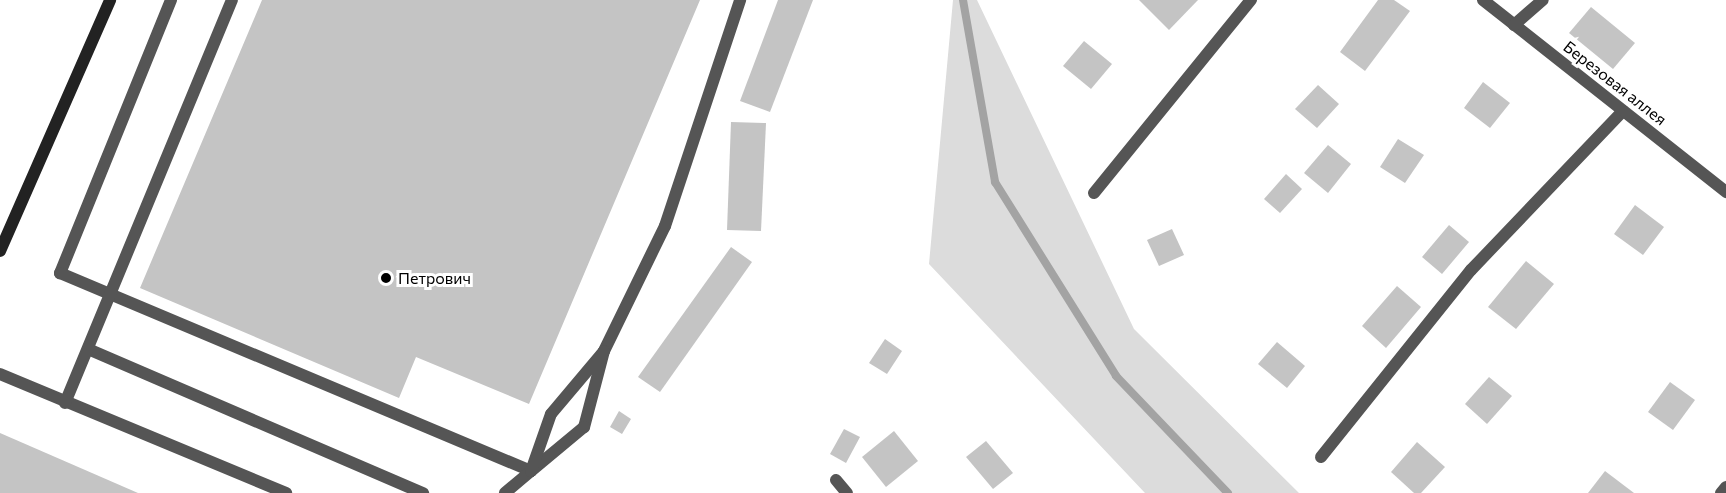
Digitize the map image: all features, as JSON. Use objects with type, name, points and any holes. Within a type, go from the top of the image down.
[{"type":"street","points":[[0,251],[110,0]]},
{"type":"street","points":[[171,0],[60,273],[531,471]]},
{"type":"street","points":[[65,402],[232,0]]},
{"type":"street","points":[[505,493],[584,427],[604,351],[665,226],[740,0]]},
{"type":"street","points":[[1094,193],[1251,0]]},
{"type":"street","name":"Березовая аллея","points":[[1483,0],[1726,192]]},
{"type":"street","points":[[1514,25],[1543,0]]},
{"type":"street","points":[[1321,457],[1471,270],[1623,111]]},
{"type":"street","points":[[88,349],[423,493]]},
{"type":"street","points":[[531,471],[551,414],[604,351]]},
{"type":"street","points":[[0,374],[285,493]]},
{"type":"street","points":[[836,480],[847,493]]},
{"type":"street","points":[[1721,493],[1726,487]]},
{"type":"shaded area","points":[[953,0],[977,0],[1134,329],[1299,493],[1145,493],[929,264]]},
{"type":"building","points":[[262,0],[700,0],[529,404],[416,357],[399,398],[140,288]]},
{"type":"building","points":[[778,0],[813,0],[770,112],[740,101]]},
{"type":"building","points":[[1139,0],[1198,0],[1169,30]]},
{"type":"building","points":[[1378,0],[1394,0],[1410,11],[1365,71],[1340,52]]},
{"type":"building","points":[[1591,7],[1635,43],[1613,69],[1569,33]]},
{"type":"building","points":[[1084,41],[1112,64],[1091,89],[1063,66]]},
{"type":"building","points":[[1483,82],[1510,103],[1490,128],[1464,108]]},
{"type":"building","points":[[1318,85],[1339,104],[1317,128],[1295,109]]},
{"type":"building","points":[[731,122],[766,123],[761,231],[727,230]]},
{"type":"building","points":[[1398,139],[1424,155],[1405,183],[1380,167]]},
{"type":"building","points":[[1328,145],[1351,164],[1328,193],[1304,173]]},
{"type":"building","points":[[1286,174],[1302,189],[1280,213],[1264,199]]},
{"type":"building","points":[[1635,205],[1664,227],[1643,255],[1614,234]]},
{"type":"building","points":[[1449,225],[1469,242],[1442,274],[1422,257]]},
{"type":"building","points":[[1172,229],[1184,255],[1159,266],[1147,240]]},
{"type":"building","points":[[731,247],[752,262],[660,392],[638,377]]},
{"type":"building","points":[[1526,261],[1554,284],[1516,329],[1488,307]]},
{"type":"building","points":[[1397,286],[1421,307],[1386,348],[1362,326]]},
{"type":"building","points":[[885,339],[902,351],[887,374],[869,363]]},
{"type":"building","points":[[1277,342],[1305,366],[1287,388],[1258,364]]},
{"type":"building","points":[[1489,377],[1512,396],[1487,424],[1465,404]]},
{"type":"building","points":[[1670,382],[1695,400],[1673,430],[1648,412]]},
{"type":"building","points":[[619,411],[631,419],[622,434],[610,427]]},
{"type":"building","points":[[844,429],[860,437],[846,463],[830,454]]},
{"type":"building","points":[[894,431],[918,461],[886,487],[862,457]]},
{"type":"building","points":[[0,433],[138,493],[0,493]]},
{"type":"building","points":[[986,441],[1013,473],[993,489],[966,457]]},
{"type":"building","points":[[1417,442],[1445,467],[1421,493],[1414,493],[1391,472]]},
{"type":"building","points":[[1605,471],[1634,493],[1588,493]]},
{"type":"waterway","points":[[963,0],[995,182],[1116,376],[1228,493]]},
{"type":"place","name":"Петрович","points":[[386,278]]}]
